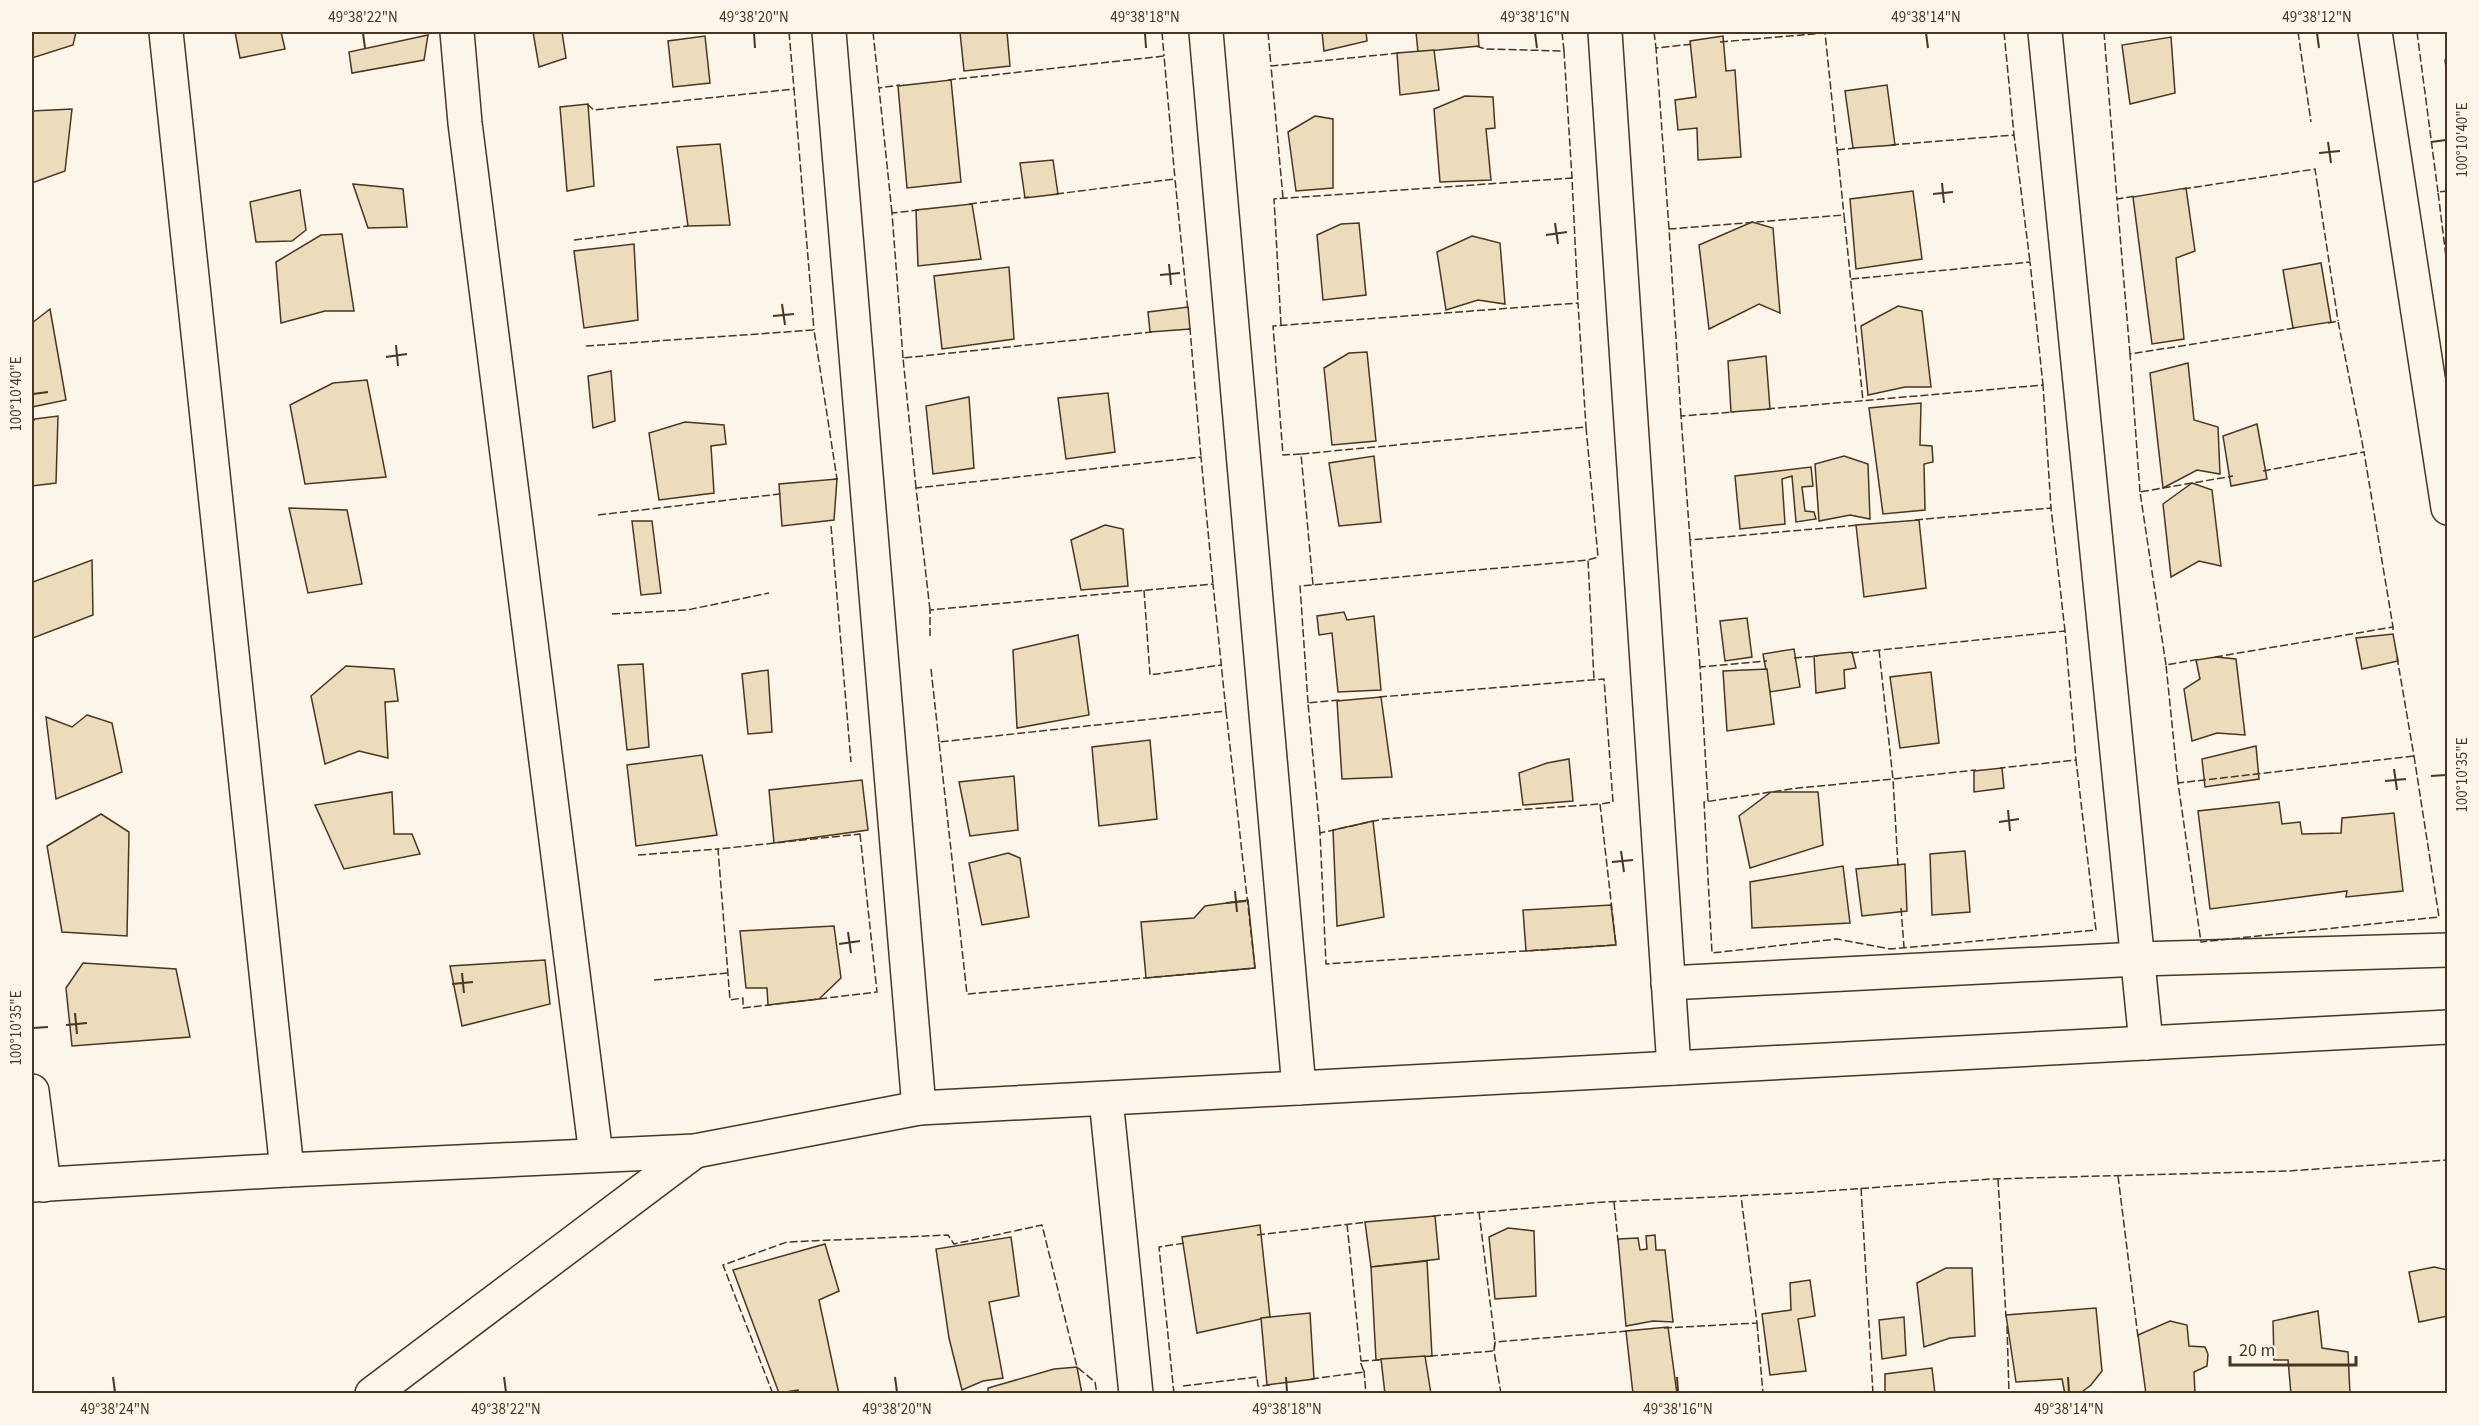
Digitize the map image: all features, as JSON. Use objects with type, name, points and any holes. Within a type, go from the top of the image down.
[{"type":"street","points":[[166,32],[287,1170]]},
{"type":"street","points":[[457,32],[465,123],[596,1155]]},
{"type":"street","points":[[829,32],[919,1108]]},
{"type":"street","points":[[1206,32],[1299,1088]]},
{"type":"street","points":[[1605,32],[1674,1068]]},
{"type":"street","points":[[2045,32],[2146,1043]]},
{"type":"street","points":[[2375,32],[2448,508]]},
{"type":"street","points":[[1668,983],[2138,959],[2448,950]]},
{"type":"street","points":[[32,1091],[38,1185],[287,1170],[695,1151],[919,1108],[2448,1027]]},
{"type":"street","points":[[1106,1099],[1136,1394]]},
{"type":"street","points":[[372,1394],[695,1151]]},
{"type":"building","points":[[32,32],[76,32],[73,45],[32,58]]},
{"type":"building","points":[[235,32],[281,32],[285,49],[240,58]]},
{"type":"building","points":[[533,32],[562,32],[566,58],[539,67]]},
{"type":"building","points":[[960,32],[1007,32],[1010,66],[964,71]]},
{"type":"building","points":[[1322,32],[1366,32],[1367,41],[1324,51]]},
{"type":"building","points":[[1416,32],[1478,32],[1479,46],[1418,52]]},
{"type":"building","points":[[428,35],[424,60],[352,73],[349,52]]},
{"type":"building","points":[[705,36],[710,83],[673,87],[668,41]]},
{"type":"building","points":[[1723,36],[1726,71],[1735,70],[1741,157],[1698,160],[1697,128],[1678,130],[1675,100],[1696,97],[1690,41]]},
{"type":"building","points":[[2171,37],[2175,93],[2130,104],[2122,45]]},
{"type":"building","points":[[1434,50],[1439,90],[1400,95],[1397,53]]},
{"type":"building","points":[[2448,59],[2448,85],[2445,60]]},
{"type":"building","points":[[951,80],[961,182],[907,188],[898,86]]},
{"type":"building","points":[[1887,85],[1895,145],[1853,148],[1845,91]]},
{"type":"building","points":[[1465,96],[1493,97],[1495,128],[1486,129],[1491,180],[1440,182],[1434,109]]},
{"type":"building","points":[[588,104],[594,186],[567,191],[560,107]]},
{"type":"building","points":[[72,109],[65,171],[32,183],[32,111]]},
{"type":"building","points":[[1315,116],[1333,119],[1333,188],[1296,191],[1288,132]]},
{"type":"building","points":[[720,144],[730,225],[688,226],[677,147]]},
{"type":"building","points":[[1053,160],[1058,194],[1025,198],[1020,163]]},
{"type":"building","points":[[353,184],[403,189],[407,227],[368,228]]},
{"type":"building","points":[[2186,188],[2195,251],[2176,258],[2184,339],[2152,344],[2133,197]]},
{"type":"building","points":[[300,190],[306,230],[292,241],[256,242],[250,202]]},
{"type":"building","points":[[1913,191],[1922,259],[1856,269],[1850,199]]},
{"type":"building","points":[[972,204],[981,259],[918,266],[916,210]]},
{"type":"building","points":[[1752,222],[1773,228],[1780,313],[1759,304],[1709,329],[1699,245]]},
{"type":"building","points":[[1359,223],[1366,295],[1323,300],[1317,235],[1341,224]]},
{"type":"building","points":[[342,234],[354,311],[325,311],[281,323],[276,262],[321,235]]},
{"type":"building","points":[[1472,236],[1500,243],[1505,304],[1478,300],[1446,310],[1437,252]]},
{"type":"building","points":[[634,244],[638,320],[584,328],[574,251]]},
{"type":"building","points":[[2321,263],[2331,322],[2293,328],[2283,270]]},
{"type":"building","points":[[1009,267],[1014,339],[942,349],[934,276]]},
{"type":"building","points":[[1898,306],[1922,311],[1931,387],[1905,387],[1868,395],[1861,326]]},
{"type":"building","points":[[1188,307],[1190,329],[1150,332],[1148,312]]},
{"type":"building","points":[[50,309],[66,400],[32,407],[32,323]]},
{"type":"building","points":[[1367,352],[1376,441],[1332,445],[1324,368],[1349,353]]},
{"type":"building","points":[[1766,356],[1770,409],[1731,412],[1728,361]]},
{"type":"building","points":[[2188,363],[2194,420],[2218,427],[2220,474],[2197,470],[2163,488],[2150,373]]},
{"type":"building","points":[[611,371],[615,421],[593,428],[588,376]]},
{"type":"building","points":[[367,380],[386,477],[305,484],[290,405],[333,383]]},
{"type":"building","points":[[1108,393],[1115,452],[1066,459],[1058,398]]},
{"type":"building","points":[[969,397],[974,468],[933,474],[926,406]]},
{"type":"building","points":[[1921,403],[1920,445],[1932,446],[1933,462],[1924,464],[1925,510],[1883,514],[1869,408]]},
{"type":"building","points":[[58,416],[56,483],[32,486],[32,422],[35,419]]},
{"type":"building","points":[[685,422],[724,425],[726,444],[711,446],[714,493],[659,500],[649,433]]},
{"type":"building","points":[[2257,424],[2267,479],[2231,486],[2223,436]]},
{"type":"building","points":[[1374,456],[1381,522],[1339,526],[1329,463]]},
{"type":"building","points":[[1844,456],[1868,464],[1870,519],[1850,515],[1819,521],[1815,464]]},
{"type":"building","points":[[1811,467],[1813,486],[1802,487],[1805,511],[1814,512],[1816,519],[1796,522],[1792,476],[1782,479],[1785,524],[1740,529],[1735,476]]},
{"type":"building","points":[[837,479],[834,520],[782,526],[779,484]]},
{"type":"building","points":[[2192,483],[2212,490],[2221,566],[2199,561],[2171,577],[2163,504]]},
{"type":"building","points":[[289,508],[347,510],[362,584],[308,593]]},
{"type":"building","points":[[1919,520],[1926,588],[1864,597],[1856,525]]},
{"type":"building","points":[[632,521],[652,521],[661,593],[641,595]]},
{"type":"building","points":[[1105,525],[1123,529],[1128,586],[1081,590],[1071,540]]},
{"type":"building","points":[[92,560],[93,615],[33,638],[33,582]]},
{"type":"building","points":[[1344,612],[1347,620],[1374,616],[1381,690],[1338,692],[1332,633],[1319,635],[1317,616]]},
{"type":"building","points":[[1747,618],[1752,657],[1725,661],[1720,621]]},
{"type":"building","points":[[2393,634],[2398,661],[2362,669],[2356,638]]},
{"type":"building","points":[[1078,635],[1089,715],[1017,728],[1013,650]]},
{"type":"building","points":[[1794,649],[1800,687],[1770,692],[1763,654]]},
{"type":"building","points":[[1852,652],[1856,668],[1844,670],[1845,688],[1816,693],[1814,656]]},
{"type":"building","points":[[2216,657],[2236,659],[2245,735],[2217,733],[2192,741],[2184,689],[2200,679],[2196,660]]},
{"type":"building","points":[[643,664],[649,747],[627,750],[618,665]]},
{"type":"building","points":[[346,666],[394,669],[398,701],[385,702],[388,758],[359,751],[325,764],[311,696]]},
{"type":"building","points":[[1767,669],[1774,724],[1727,731],[1723,671]]},
{"type":"building","points":[[768,670],[772,732],[748,734],[742,674]]},
{"type":"building","points":[[1931,672],[1939,743],[1900,748],[1890,677]]},
{"type":"building","points":[[1381,697],[1392,777],[1342,779],[1337,701]]},
{"type":"building","points":[[87,715],[112,723],[122,772],[56,799],[46,717],[72,727]]},
{"type":"building","points":[[1150,740],[1157,819],[1099,826],[1092,747]]},
{"type":"building","points":[[2256,746],[2259,779],[2205,787],[2202,759]]},
{"type":"building","points":[[702,755],[717,835],[636,846],[627,765]]},
{"type":"building","points":[[1569,759],[1573,801],[1523,805],[1519,773],[1547,763]]},
{"type":"building","points":[[2002,768],[2004,788],[1974,792],[1974,771]]},
{"type":"building","points":[[1014,776],[1018,830],[970,836],[959,782]]},
{"type":"building","points":[[862,780],[868,830],[774,843],[769,790]]},
{"type":"building","points":[[392,792],[394,834],[412,834],[420,854],[344,869],[315,805]]},
{"type":"building","points":[[1771,792],[1818,792],[1823,845],[1750,868],[1739,816]]},
{"type":"building","points":[[2279,802],[2282,824],[2300,822],[2302,834],[2341,833],[2342,818],[2394,813],[2403,891],[2346,897],[2347,891],[2210,909],[2198,811]]},
{"type":"building","points":[[101,814],[129,832],[127,936],[62,932],[47,846]]},
{"type":"building","points":[[1373,821],[1384,917],[1337,926],[1333,830]]},
{"type":"building","points":[[1965,851],[1970,912],[1932,915],[1930,854]]},
{"type":"building","points":[[1008,853],[1020,858],[1029,917],[982,925],[969,863]]},
{"type":"building","points":[[1905,864],[1907,911],[1862,916],[1856,869]]},
{"type":"building","points":[[1843,866],[1850,923],[1752,928],[1750,882]]},
{"type":"building","points":[[1248,900],[1255,968],[1146,978],[1141,922],[1194,918],[1205,906]]},
{"type":"building","points":[[1611,905],[1616,945],[1526,951],[1523,910]]},
{"type":"building","points":[[834,926],[841,978],[819,999],[768,1005],[767,988],[746,988],[740,931]]},
{"type":"building","points":[[545,960],[550,1004],[462,1026],[450,966]]},
{"type":"building","points":[[83,963],[176,969],[190,1037],[72,1046],[66,988]]},
{"type":"building","points":[[1435,1216],[1439,1259],[1371,1267],[1365,1222]]},
{"type":"building","points":[[1260,1225],[1270,1317],[1197,1333],[1182,1237]]},
{"type":"building","points":[[1508,1228],[1534,1231],[1536,1296],[1495,1299],[1489,1237]]},
{"type":"building","points":[[1655,1235],[1656,1250],[1665,1250],[1673,1322],[1653,1321],[1626,1326],[1618,1239],[1638,1238],[1640,1250],[1647,1249],[1646,1236]]},
{"type":"building","points":[[1011,1237],[1019,1296],[989,1302],[1003,1378],[983,1381],[962,1390],[949,1338],[936,1249]]},
{"type":"building","points":[[825,1244],[839,1291],[819,1300],[839,1394],[799,1394],[798,1390],[779,1393],[733,1270]]},
{"type":"building","points":[[1427,1261],[1432,1356],[1376,1360],[1371,1267]]},
{"type":"building","points":[[2434,1267],[2448,1270],[2448,1316],[2419,1322],[2409,1272]]},
{"type":"building","points":[[1946,1268],[1972,1268],[1975,1336],[1950,1338],[1924,1347],[1917,1283]]},
{"type":"building","points":[[1810,1280],[1815,1316],[1798,1319],[1806,1371],[1770,1375],[1762,1314],[1791,1310],[1790,1283]]},
{"type":"building","points":[[2096,1308],[2102,1371],[2091,1385],[2079,1394],[2065,1394],[2062,1379],[2016,1382],[2006,1315]]},
{"type":"building","points":[[2318,1311],[2322,1348],[2348,1352],[2350,1394],[2291,1394],[2288,1360],[2274,1360],[2273,1321]]},
{"type":"building","points":[[1310,1313],[1314,1379],[1267,1385],[1261,1318]]},
{"type":"building","points":[[1904,1317],[1906,1355],[1882,1359],[1879,1320]]},
{"type":"building","points":[[2170,1321],[2187,1325],[2189,1346],[2205,1347],[2208,1354],[2207,1366],[2194,1372],[2195,1394],[2146,1394],[2138,1335]]},
{"type":"building","points":[[1668,1327],[1677,1394],[1633,1394],[1626,1331]]},
{"type":"building","points":[[1425,1356],[1431,1394],[1385,1394],[1381,1359]]},
{"type":"building","points":[[1077,1367],[1082,1394],[988,1394],[988,1388],[1054,1369]]},
{"type":"building","points":[[1932,1368],[1935,1394],[1885,1394],[1885,1374]]},
{"type":"fence","points":[[789,32],[794,89]]},
{"type":"fence","points":[[873,32],[879,88]]},
{"type":"fence","points":[[1162,32],[1164,56]]},
{"type":"fence","points":[[1268,32],[1271,66]]},
{"type":"fence","points":[[1562,32],[1564,51]]},
{"type":"fence","points":[[1654,32],[1656,48]]},
{"type":"fence","points":[[1825,32],[1845,32]]},
{"type":"fence","points":[[2004,32],[2014,135]]},
{"type":"fence","points":[[2104,32],[2117,199]]},
{"type":"fence","points":[[2298,32],[2311,122]]},
{"type":"fence","points":[[2417,32],[2438,192]]},
{"type":"fence","points":[[1720,42],[1825,33],[1844,215]]},
{"type":"fence","points":[[1669,229],[1656,48],[1693,44]]},
{"type":"fence","points":[[1476,46],[1485,49],[1564,51],[1572,178]]},
{"type":"fence","points":[[1283,198],[1271,66],[1399,53]]},
{"type":"fence","points":[[948,80],[1164,56],[1175,179]]},
{"type":"fence","points":[[892,213],[879,88],[900,85]]},
{"type":"fence","points":[[587,104],[594,110],[794,89],[814,330]]},
{"type":"fence","points":[[1891,145],[2014,135],[2030,262]]},
{"type":"fence","points":[[1837,150],[1855,148]]},
{"type":"fence","points":[[2183,189],[2315,169],[2338,321]]},
{"type":"fence","points":[[1281,325],[1274,199],[1572,178],[1578,303]]},
{"type":"fence","points":[[1056,194],[1175,179],[1188,311]]},
{"type":"fence","points":[[2448,191],[2438,192],[2448,273]]},
{"type":"fence","points":[[2130,354],[2117,199],[2136,196]]},
{"type":"fence","points":[[969,204],[1029,197]]},
{"type":"fence","points":[[903,358],[892,213],[919,210]]},
{"type":"fence","points":[[1681,416],[1669,229],[1844,215],[1863,401]]},
{"type":"fence","points":[[574,240],[688,226]]},
{"type":"fence","points":[[1851,279],[2030,262],[2043,385]]},
{"type":"fence","points":[[1301,454],[1283,455],[1273,326],[1578,303],[1586,427]]},
{"type":"fence","points":[[2328,323],[2338,321],[2364,452]]},
{"type":"fence","points":[[2140,492],[2130,354],[2295,328]]},
{"type":"fence","points":[[1188,329],[1190,329],[1201,457]]},
{"type":"fence","points":[[586,346],[814,330],[837,479],[834,479]]},
{"type":"fence","points":[[916,488],[903,358],[1152,332]]},
{"type":"fence","points":[[1767,409],[2043,385],[2051,508]]},
{"type":"fence","points":[[1690,540],[1681,416],[1734,412]]},
{"type":"fence","points":[[1313,585],[1301,454],[1586,427],[1598,557],[1588,560]]},
{"type":"fence","points":[[2263,471],[2364,452],[2393,627]]},
{"type":"fence","points":[[930,610],[916,488],[1201,457],[1213,584]]},
{"type":"fence","points":[[2166,665],[2140,492],[2233,476]]},
{"type":"fence","points":[[598,515],[780,494],[779,491]]},
{"type":"fence","points":[[1915,520],[2051,508],[2065,631]]},
{"type":"fence","points":[[1700,667],[1690,540],[1859,525]]},
{"type":"fence","points":[[831,526],[851,762]]},
{"type":"fence","points":[[1308,703],[1300,586],[1588,560],[1594,680]]},
{"type":"fence","points":[[930,636],[930,610],[1213,584],[1226,711]]},
{"type":"fence","points":[[1144,590],[1150,675],[1221,665]]},
{"type":"fence","points":[[612,614],[687,610],[769,593]]},
{"type":"fence","points":[[2215,657],[2393,627],[2393,630]]},
{"type":"fence","points":[[1851,653],[2065,631],[2076,760]]},
{"type":"fence","points":[[1879,650],[1893,779],[1798,788],[1704,802],[1712,953],[1837,939],[1890,949],[2096,930],[2076,760],[2000,768]]},
{"type":"fence","points":[[1794,658],[1818,656]]},
{"type":"fence","points":[[2397,657],[2414,756]]},
{"type":"fence","points":[[2178,783],[2166,665],[2200,659]]},
{"type":"fence","points":[[1708,801],[1700,667],[1767,661]]},
{"type":"fence","points":[[931,669],[939,742]]},
{"type":"fence","points":[[1379,697],[1604,679],[1613,802],[1600,804]]},
{"type":"fence","points":[[1320,833],[1308,703],[1340,700]]},
{"type":"fence","points":[[1226,711],[1255,968],[967,994],[939,742],[1226,711]]},
{"type":"fence","points":[[2414,756],[2439,917],[2201,942],[2178,783],[2414,756]]},
{"type":"fence","points":[[1898,866],[1893,779],[1976,770]]},
{"type":"fence","points":[[1600,804],[1616,945],[1326,964],[1320,833],[1383,819],[1600,804]]},
{"type":"fence","points":[[860,834],[877,992],[743,1008],[743,998],[730,1000],[718,849],[860,834]]},
{"type":"fence","points":[[638,855],[718,849]]},
{"type":"fence","points":[[1901,908],[1904,947]]},
{"type":"fence","points":[[654,980],[728,973],[728,976]]},
{"type":"fence","points":[[1433,1216],[1605,1202],[1799,1193],[1991,1179],[2288,1171],[2448,1160]]},
{"type":"fence","points":[[2118,1176],[2138,1337]]},
{"type":"fence","points":[[1998,1179],[2006,1317]]},
{"type":"fence","points":[[1861,1188],[1873,1394]]},
{"type":"fence","points":[[1664,1328],[1757,1323],[1741,1196]]},
{"type":"fence","points":[[1614,1202],[1618,1241]]},
{"type":"fence","points":[[1479,1212],[1501,1394]]},
{"type":"fence","points":[[1257,1235],[1367,1222]]},
{"type":"fence","points":[[1347,1224],[1361,1361]]},
{"type":"fence","points":[[773,1394],[723,1265],[787,1242],[948,1235],[954,1244],[1042,1225],[1077,1367],[1095,1382],[1097,1394]]},
{"type":"fence","points":[[1174,1394],[1159,1247],[1185,1243]]},
{"type":"fence","points":[[1757,1323],[1763,1394]]},
{"type":"fence","points":[[2007,1326],[2009,1394]]},
{"type":"fence","points":[[1430,1356],[1494,1351],[1495,1342],[1628,1331]]},
{"type":"fence","points":[[1311,1379],[1364,1372],[1360,1361],[1379,1360]]},
{"type":"fence","points":[[1364,1370],[1366,1394]]},
{"type":"fence","points":[[1183,1386],[1257,1377],[1258,1386],[1270,1385]]}]
